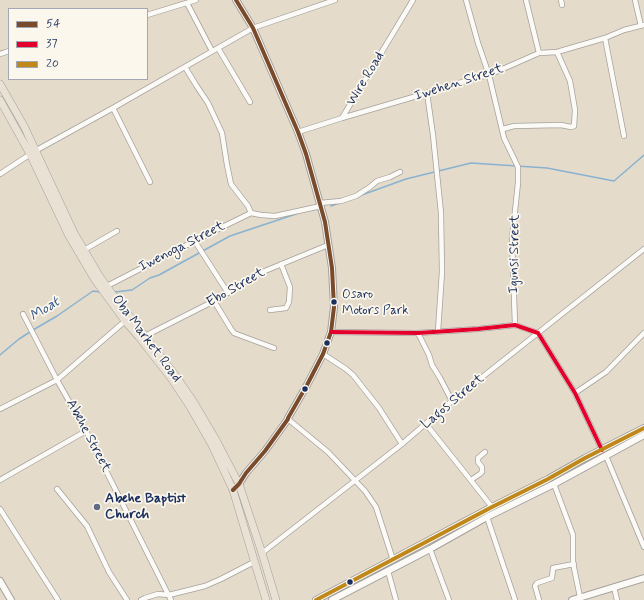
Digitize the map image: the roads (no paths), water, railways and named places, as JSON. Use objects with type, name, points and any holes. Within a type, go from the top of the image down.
[{"type":"main road","name":"Oba Market Road","points":[[0,84],[24,126],[33,152],[69,236],[95,280],[125,321],[166,372],[189,405],[212,445],[233,490],[266,600]]},
{"type":"main road","name":"Oba Market Road","points":[[0,100],[33,152],[74,233],[100,277],[175,375],[193,401],[216,440],[239,484],[276,600]]},
{"type":"main road","points":[[273,589],[282,600]]},
{"type":"street","points":[[148,15],[179,2],[187,3],[196,0]]},
{"type":"street","points":[[233,490],[288,419],[307,385],[323,354],[330,332],[334,307],[332,268],[325,222],[306,154],[253,28],[236,0]]},
{"type":"street","points":[[0,174],[33,152],[253,28],[335,0]]},
{"type":"street","name":"Wire Road","points":[[298,132],[342,118],[413,0]]},
{"type":"street","points":[[466,0],[478,44],[490,75],[503,130],[514,126],[574,126],[575,110],[570,81],[557,52]]},
{"type":"street","points":[[526,0],[539,53]]},
{"type":"street","points":[[635,0],[643,26]]},
{"type":"street","points":[[187,3],[212,51]]},
{"type":"street","name":"Iwehen Street","points":[[342,118],[427,94],[475,78],[490,75],[539,53],[557,52],[605,38],[624,30],[643,26]]},
{"type":"street","points":[[605,38],[624,136]]},
{"type":"street","points":[[218,48],[250,102]]},
{"type":"street","points":[[185,67],[208,103],[222,133],[231,184],[248,206],[251,213],[276,216],[320,204],[341,201],[356,196],[377,181],[400,172]]},
{"type":"street","points":[[427,94],[441,212],[442,272],[438,331]]},
{"type":"street","points":[[113,108],[150,182]]},
{"type":"street","name":"Igunsi Street","points":[[503,130],[504,138],[518,166],[518,183],[512,239],[515,325]]},
{"type":"street","name":"Iwenoga Street","points":[[107,286],[194,240],[251,213]]},
{"type":"street","points":[[84,250],[117,231]]},
{"type":"street","points":[[194,240],[228,293]]},
{"type":"street","name":"Ebo Street","points":[[145,336],[214,301],[253,277],[328,244]]},
{"type":"street","name":"Lagos Street","points":[[262,553],[402,444],[452,401],[644,249]]},
{"type":"street","points":[[270,310],[286,308],[289,302],[290,287],[281,264]]},
{"type":"street","points":[[214,301],[234,333],[274,348]]},
{"type":"street","name":"Abehe Street","points":[[23,314],[57,380],[86,431],[171,600]]},
{"type":"street","points":[[0,409],[57,380],[125,321]]},
{"type":"street","points":[[330,332],[418,333],[515,325],[538,333],[575,393],[602,450]]},
{"type":"street","points":[[418,333],[429,355],[432,365],[452,401]]},
{"type":"street","points":[[575,393],[606,372],[644,333]]},
{"type":"street","points":[[323,354],[353,375],[379,408],[402,444]]},
{"type":"street","points":[[288,419],[328,452],[365,491],[376,507],[393,560]]},
{"type":"street","points":[[426,424],[492,507]]},
{"type":"street","points":[[316,600],[644,428]]},
{"type":"street","points":[[0,480],[86,431]]},
{"type":"street","points":[[332,600],[430,549],[487,517],[554,484],[644,435]]},
{"type":"street","points":[[471,480],[482,472],[482,467],[478,462],[478,458],[485,452]]},
{"type":"street","points":[[606,456],[644,547]]},
{"type":"street","points":[[554,484],[572,535],[574,564],[580,597]]},
{"type":"street","points":[[57,488],[87,526],[109,572],[127,600]]},
{"type":"street","points":[[0,510],[58,600]]},
{"type":"street","points":[[487,517],[515,600]]},
{"type":"street","points":[[430,549],[449,600]]},
{"type":"street","points":[[141,600],[158,594],[169,595],[206,586],[254,562]]},
{"type":"street","points":[[539,600],[535,586],[537,583],[552,578],[553,568],[574,564]]},
{"type":"street","points":[[388,571],[396,600]]},
{"type":"street","points":[[572,600],[644,578]]},
{"type":"street","points":[[0,581],[11,600]]},
{"type":"street","points":[[614,587],[617,600]]},
{"type":"waterway","points":[[359,196],[406,179],[471,163],[547,168],[614,181],[644,155]]},
{"type":"waterway","points":[[331,206],[339,203]]},
{"type":"waterway","points":[[115,292],[132,290],[150,278],[159,275],[230,236],[299,213]]},
{"type":"waterway","name":"Moat","points":[[33,330],[57,316],[93,291],[100,292]]},
{"type":"waterway","name":"Moat","points":[[0,355],[30,332]]},
{"type":"place","name":"Osaro Motors Park","points":[[334,302]]},
{"type":"place","name":"Abehe Baptist Church","points":[[97,507]]}]
